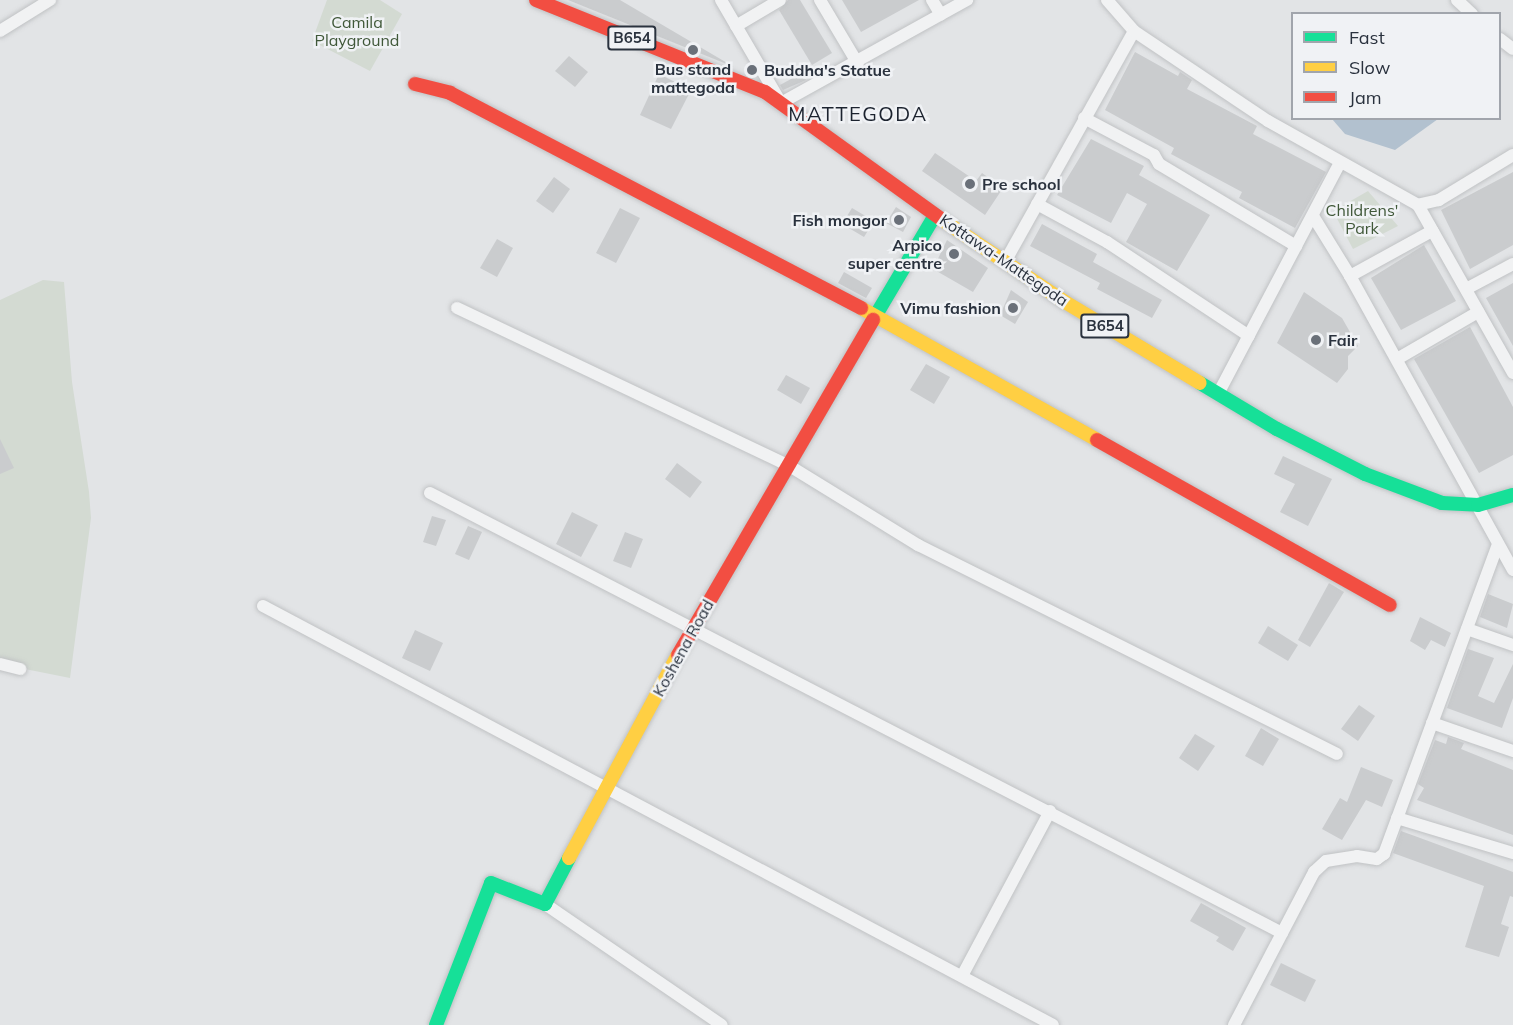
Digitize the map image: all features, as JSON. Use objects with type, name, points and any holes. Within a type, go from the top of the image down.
[{"type":"street","points":[[0,31],[50,0]]},
{"type":"street","name":"Kottawa-Mattegoda","points":[[536,0],[737,80],[781,103],[935,215],[1006,260],[1065,302],[1218,394],[1365,474],[1442,503],[1478,505],[1513,495]]},
{"type":"street","points":[[721,0],[781,103],[858,64],[967,0]]},
{"type":"street","points":[[736,26],[780,0]]},
{"type":"street","points":[[820,0],[858,64]]},
{"type":"street","points":[[932,0],[941,15]]},
{"type":"street","points":[[1107,0],[1134,31],[1268,121],[1418,205],[1513,374]]},
{"type":"street","points":[[1457,0],[1470,12]]},
{"type":"street","points":[[1006,260],[1134,31]]},
{"type":"street","points":[[1501,40],[1513,49]]},
{"type":"street","points":[[415,84],[450,93],[877,316],[1390,604]]},
{"type":"street","points":[[1084,118],[1154,155],[1159,164],[1296,246]]},
{"type":"street","points":[[1418,205],[1439,200],[1513,155]]},
{"type":"street","points":[[1218,394],[1340,163]]},
{"type":"street","points":[[1037,204],[1107,242],[1249,336]]},
{"type":"street","name":"Koshena Road","points":[[545,904],[692,628],[935,215]]},
{"type":"street","points":[[1313,216],[1397,359],[1513,570]]},
{"type":"street","points":[[1350,276],[1432,231]]},
{"type":"street","points":[[1466,290],[1513,264]]},
{"type":"street","points":[[457,308],[788,465],[918,545],[1337,754]]},
{"type":"street","points":[[1397,359],[1478,312]]},
{"type":"street","points":[[430,493],[1050,811],[1282,933]]},
{"type":"street","points":[[1234,1025],[1314,872],[1326,861],[1357,856],[1377,859],[1384,854],[1498,544]]},
{"type":"street","points":[[263,606],[1053,1025]]},
{"type":"street","points":[[1467,629],[1513,645]]},
{"type":"street","points":[[0,664],[20,669]]},
{"type":"street","points":[[1432,723],[1513,751]]},
{"type":"street","points":[[962,976],[1050,811]]},
{"type":"street","points":[[1397,819],[1513,854]]},
{"type":"street","points":[[436,1025],[491,883],[545,904],[722,1025]]},
{"type":"green space","name":"Camila Playground","points":[[327,0],[380,0],[402,14],[370,71],[312,41]]},
{"type":"green space","name":"Childrens' Park","points":[[1368,191],[1398,226],[1353,249],[1333,211]]},
{"type":"green space","points":[[43,280],[64,282],[72,382],[91,518],[70,678],[0,664],[0,300]]},
{"type":"water","points":[[1333,120],[1437,120],[1395,150],[1345,134]]},
{"type":"building","points":[[568,0],[620,0],[734,67]]},
{"type":"building","points":[[788,0],[800,0],[832,53],[812,65],[779,10]]},
{"type":"building","points":[[842,0],[919,0],[861,32]]},
{"type":"building","points":[[1135,52],[1178,76],[1180,72],[1192,80],[1187,89],[1257,126],[1253,134],[1326,172],[1295,228],[1239,198],[1242,192],[1171,154],[1174,148],[1105,110]]},
{"type":"building","points":[[569,56],[588,72],[575,87],[555,71]]},
{"type":"building","points":[[802,73],[806,80],[783,90],[780,85]]},
{"type":"building","points":[[659,74],[691,90],[671,129],[640,115]]},
{"type":"building","points":[[1091,139],[1144,166],[1139,175],[1210,215],[1177,271],[1126,242],[1147,204],[1127,193],[1111,223],[1057,195]]},
{"type":"building","name":"Pre school","points":[[935,153],[976,181],[982,173],[1003,188],[985,215],[922,171]]},
{"type":"building","points":[[1513,172],[1513,245],[1470,269],[1441,210]]},
{"type":"building","points":[[554,177],[570,189],[553,213],[536,201]]},
{"type":"building","name":"Fish mongor","points":[[896,207],[911,217],[903,232],[886,223]]},
{"type":"building","points":[[620,208],[640,218],[616,263],[596,253]]},
{"type":"building","points":[[852,208],[874,221],[864,237],[842,224]]},
{"type":"building","points":[[1042,224],[1097,254],[1093,262],[1162,300],[1152,318],[1097,289],[1100,283],[1030,246]]},
{"type":"building","points":[[497,239],[513,248],[497,277],[480,268]]},
{"type":"building","name":"Arpico super centre","points":[[947,240],[988,268],[973,292],[933,269]]},
{"type":"building","points":[[1424,245],[1456,301],[1401,330],[1371,278]]},
{"type":"building","points":[[844,272],[872,288],[866,298],[838,283]]},
{"type":"building","points":[[1513,283],[1513,346],[1486,298]]},
{"type":"building","name":"Vimu fashion","points":[[1011,290],[1028,302],[1015,324],[1000,315]]},
{"type":"building","name":"Fair","points":[[1304,292],[1342,318],[1358,346],[1348,356],[1348,369],[1337,383],[1277,343]]},
{"type":"building","points":[[1470,327],[1513,407],[1513,455],[1479,473],[1414,359]]},
{"type":"building","points":[[926,364],[950,377],[934,404],[910,390]]},
{"type":"building","points":[[786,375],[810,388],[801,404],[777,390]]},
{"type":"building","points":[[0,439],[14,468],[0,474]]},
{"type":"building","points":[[1283,456],[1332,479],[1308,526],[1280,512],[1295,484],[1274,474]]},
{"type":"building","points":[[677,463],[702,482],[690,498],[665,479]]},
{"type":"building","points":[[572,512],[598,525],[581,557],[556,544]]},
{"type":"building","points":[[432,516],[446,520],[436,546],[423,542]]},
{"type":"building","points":[[468,526],[482,532],[469,560],[455,554]]},
{"type":"building","points":[[625,532],[643,539],[631,568],[613,561]]},
{"type":"building","points":[[1329,583],[1344,592],[1310,647],[1298,640]]},
{"type":"building","points":[[1488,594],[1513,604],[1507,628],[1480,617]]},
{"type":"building","points":[[1420,617],[1451,633],[1445,647],[1431,640],[1425,650],[1410,641]]},
{"type":"building","points":[[1268,626],[1298,645],[1288,661],[1258,643]]},
{"type":"building","points":[[415,630],[443,643],[430,671],[402,658]]},
{"type":"building","points":[[1468,649],[1494,658],[1478,696],[1494,703],[1513,664],[1513,698],[1502,728],[1447,708]]},
{"type":"building","points":[[1359,705],[1375,716],[1358,741],[1341,729]]},
{"type":"building","points":[[1261,728],[1279,739],[1263,766],[1245,756]]},
{"type":"building","points":[[1195,734],[1215,746],[1198,771],[1179,758]]},
{"type":"building","points":[[1448,737],[1464,743],[1461,749],[1513,770],[1513,835],[1417,800],[1424,788],[1418,784],[1435,740],[1446,744]]},
{"type":"building","points":[[1361,767],[1393,780],[1382,807],[1366,800],[1342,840],[1322,829],[1340,798],[1347,802]]},
{"type":"building","points":[[1401,831],[1513,872],[1513,897],[1510,896],[1501,924],[1509,927],[1499,957],[1465,947],[1484,886],[1393,853]]},
{"type":"building","points":[[1201,903],[1246,928],[1233,951],[1216,941],[1219,937],[1190,921]]},
{"type":"building","points":[[1281,963],[1316,980],[1305,1002],[1270,985]]},
{"type":"traffic: fast","points":[[873,320],[935,215]]},
{"type":"traffic: fast","points":[[1200,383],[1277,429],[1365,474],[1442,503],[1478,505],[1513,495]]},
{"type":"traffic: fast","points":[[436,1025],[491,883],[545,904],[569,858]]},
{"type":"traffic: slow","points":[[941,219],[1065,302],[1200,383]]},
{"type":"traffic: slow","points":[[861,308],[1097,440]]},
{"type":"traffic: slow","points":[[569,858],[678,655]]},
{"type":"traffic: jam","points":[[536,0],[765,92],[941,219]]},
{"type":"traffic: jam","points":[[415,84],[450,93],[861,308]]},
{"type":"traffic: jam","points":[[678,655],[873,320]]},
{"type":"traffic: jam","points":[[1097,440],[1390,605]]},
{"type":"place","name":"Bus stand mattegoda","points":[[693,50]]},
{"type":"place","name":"Buddha's Statue","points":[[752,70]]},
{"type":"place","name":"Pre school","points":[[970,184]]},
{"type":"place","name":"Fish mongor","points":[[899,220]]},
{"type":"place","name":"Arpico super centre","points":[[954,254]]},
{"type":"place","name":"Vimu fashion","points":[[1013,308]]},
{"type":"place","name":"Fair","points":[[1316,340]]},
{"type":"district","name":"MATTEGODA","points":[[858,113]]}]
